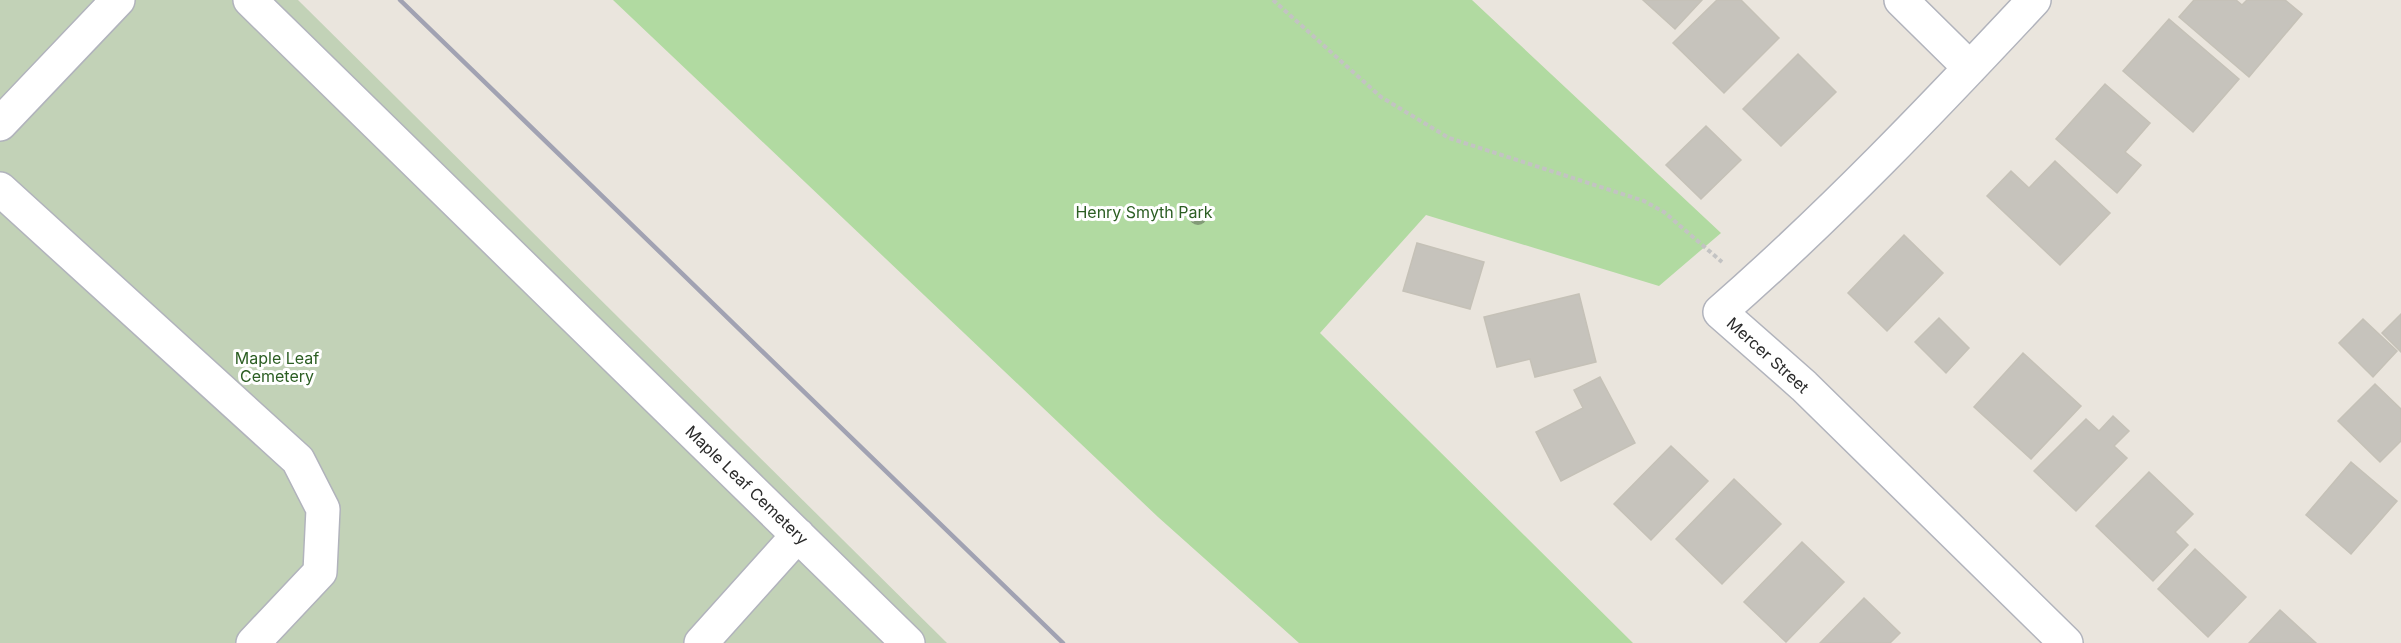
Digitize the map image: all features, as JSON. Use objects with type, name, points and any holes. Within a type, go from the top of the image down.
[{"type":"street","points":[[0,124],[118,0]]},
{"type":"street","name":"Maple Leaf Cemetery","points":[[250,0],[908,643]]},
{"type":"street","points":[[1901,0],[1970,68]]},
{"type":"street","name":"Mercer Street","points":[[2034,0],[1791,249],[1720,312],[1804,386],[2066,643]]},
{"type":"street","points":[[0,189],[298,460],[323,509],[320,572],[253,643]]},
{"type":"street","points":[[702,643],[798,535]]},
{"type":"path","points":[[1273,0],[1381,97],[1449,138],[1644,201],[1664,212],[1699,244],[1751,284]]},
{"type":"green space","name":"Maple Leaf Cemetery","points":[[0,0],[298,0],[947,643],[0,643]]},
{"type":"green space","name":"Henry Smyth Park","points":[[613,0],[1472,0],[1721,233],[1659,286],[1426,215],[1320,333],[1633,643],[1299,643],[1158,517]]},
{"type":"building","points":[[1643,0],[1702,0],[1675,29]]},
{"type":"building","points":[[1717,0],[1741,0],[1779,38],[1724,93],[1673,43]]},
{"type":"building","points":[[2194,0],[2236,0],[2242,5],[2247,0],[2285,0],[2302,14],[2249,77],[2179,17]]},
{"type":"building","points":[[2169,19],[2239,79],[2193,132],[2123,71]]},
{"type":"building","points":[[1798,54],[1836,92],[1781,146],[1743,109]]},
{"type":"building","points":[[2105,84],[2150,123],[2125,152],[2141,165],[2117,193],[2056,139]]},
{"type":"building","points":[[1706,126],[1741,160],[1701,199],[1666,165]]},
{"type":"building","points":[[2055,161],[2110,213],[2060,265],[1987,196],[2011,171],[2029,188]]},
{"type":"building","points":[[1904,235],[1943,273],[1887,331],[1848,293]]},
{"type":"building","points":[[1417,243],[1484,262],[1470,309],[1403,291]]},
{"type":"building","points":[[1579,294],[1596,362],[1535,377],[1530,359],[1497,367],[1484,317]]},
{"type":"building","points":[[2401,314],[2401,352],[2382,333]]},
{"type":"building","points":[[1939,318],[1969,348],[1946,373],[1915,342]]},
{"type":"building","points":[[2363,319],[2397,351],[2373,377],[2339,343]]},
{"type":"building","points":[[2023,353],[2081,406],[2031,459],[1974,407]]},
{"type":"building","points":[[1600,377],[1635,443],[1561,481],[1536,432],[1583,408],[1574,390]]},
{"type":"building","points":[[2375,384],[2401,409],[2401,441],[2380,462],[2338,421]]},
{"type":"building","points":[[2113,416],[2129,431],[2114,446],[2127,458],[2076,511],[2034,471],[2086,419],[2099,431]]},
{"type":"building","points":[[1671,446],[1708,481],[1651,540],[1614,504]]},
{"type":"building","points":[[2351,462],[2397,501],[2351,554],[2306,515]]},
{"type":"building","points":[[2149,472],[2193,514],[2175,532],[2188,545],[2153,581],[2096,526]]},
{"type":"building","points":[[1734,479],[1781,524],[1722,584],[1676,539]]},
{"type":"building","points":[[1802,542],[1844,582],[1786,642],[1744,602]]},
{"type":"building","points":[[2195,549],[2246,597],[2208,637],[2158,589]]},
{"type":"building","points":[[1864,598],[1900,633],[1890,643],[1820,643]]},
{"type":"building","points":[[2280,610],[2316,643],[2249,643]]},
{"type":"railway","points":[[400,0],[1063,643]]}]
